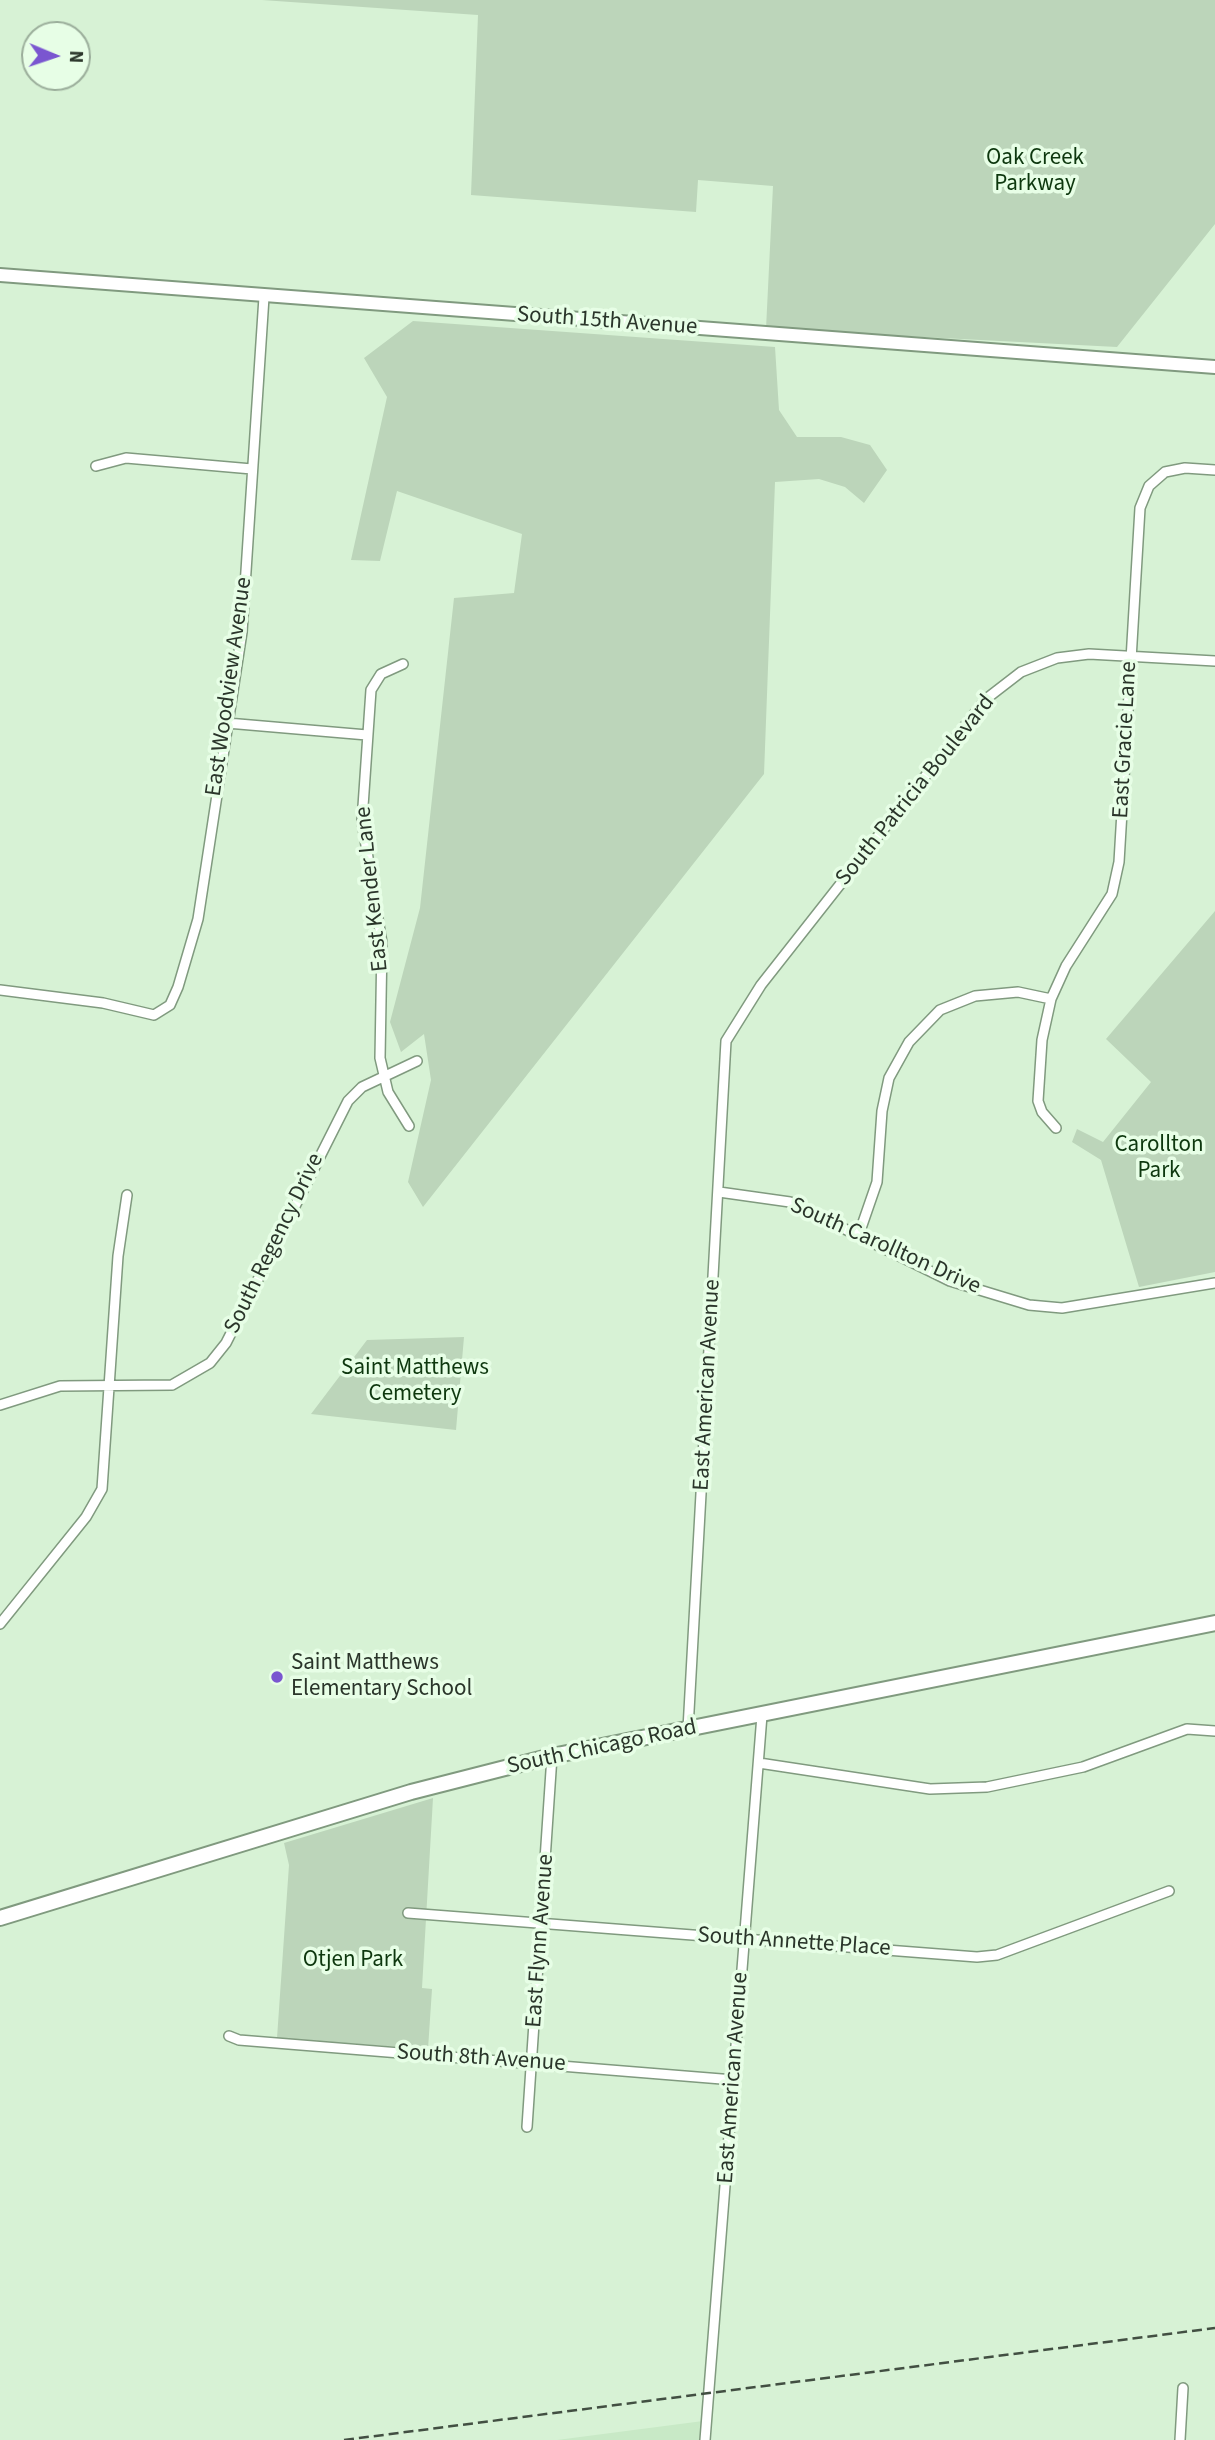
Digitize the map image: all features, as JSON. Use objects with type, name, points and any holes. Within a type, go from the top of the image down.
[{"type":"main road","name":"South Chicago Road","points":[[0,1918],[411,1792],[552,1756],[1215,1623]]},
{"type":"street","name":"South 15th Avenue","points":[[0,275],[1215,367]]},
{"type":"street","name":"East Woodview Avenue","points":[[0,989],[114,1005],[150,1014],[161,1013],[170,1005],[192,944],[242,632],[264,297]]},
{"type":"street","points":[[96,466],[127,458],[252,469]]},
{"type":"street","name":"East Gracie Lane","points":[[1055,1128],[1042,1112],[1038,1101],[1042,1041],[1051,999],[1066,966],[1112,894],[1119,862],[1140,508],[1149,486],[1166,472],[1185,468],[1215,470]]},
{"type":"street","name":"South Patricia Boulevard","points":[[726,1041],[761,985],[986,699],[1021,672],[1057,658],[1089,654],[1215,661]]},
{"type":"street","name":"East Kender Lane","points":[[403,664],[381,674],[373,682],[362,821],[382,931],[379,1046],[392,1102],[409,1126]]},
{"type":"street","points":[[228,723],[276,730],[367,735]]},
{"type":"street","points":[[859,1234],[877,1182],[882,1111],[890,1078],[909,1042],[940,1010],[975,996],[1018,992],[1051,999]]},
{"type":"street","name":"East American Avenue","points":[[688,1729],[726,1041]]},
{"type":"street","name":"South Regency Drive","points":[[0,1405],[60,1386],[172,1385],[201,1371],[217,1357],[337,1119],[355,1093],[384,1075],[416,1061]]},
{"type":"street","name":"South Carollton Drive","points":[[719,1192],[790,1202],[950,1281],[1029,1305],[1062,1308],[1215,1283]]},
{"type":"street","points":[[0,1624],[97,1501],[105,1473],[121,1228],[127,1195]]},
{"type":"street","name":"East American Avenue","points":[[705,2440],[762,1715]]},
{"type":"street","points":[[759,1763],[930,1789],[987,1787],[1083,1767],[1187,1729],[1215,1731]]},
{"type":"street","name":"East Flynn Avenue","points":[[527,2127],[552,1756]]},
{"type":"street","name":"South Annette Place","points":[[408,1913],[977,1957],[997,1955],[1169,1891]]},
{"type":"street","name":"South 8th Avenue","points":[[229,2036],[239,2040],[734,2080]]},
{"type":"street","points":[[1180,2440],[1183,2388]]},
{"type":"shaded area","points":[[703,2421],[699,2440],[557,2440]]},
{"type":"green space","name":"Oak Creek Parkway","points":[[262,0],[1215,0],[1215,224],[1117,347],[766,329],[773,186],[698,180],[696,212],[471,195],[478,15]]},
{"type":"green space","points":[[413,321],[775,347],[779,410],[797,437],[841,437],[870,445],[887,470],[864,503],[845,487],[819,479],[775,482],[764,774],[423,1207],[408,1182],[431,1080],[424,1034],[401,1052],[390,1022],[420,908],[454,598],[514,593],[522,534],[397,491],[380,561],[351,560],[387,397],[364,358]]},
{"type":"green space","name":"Carollton Park","points":[[1215,911],[1215,1272],[1139,1287],[1101,1160],[1072,1142],[1077,1129],[1103,1142],[1151,1082],[1106,1039]]},
{"type":"green space","name":"Saint Matthews Cemetery","points":[[464,1337],[456,1430],[311,1414],[367,1340]]},
{"type":"green space","name":"Otjen Park","points":[[433,1798],[422,1988],[432,1989],[428,2049],[277,2038],[289,1865],[284,1843]]},
{"type":"railway","points":[[344,2440],[1215,2328]]},
{"type":"place","name":"Saint Matthews Elementary School","points":[[277,1677]]}]
